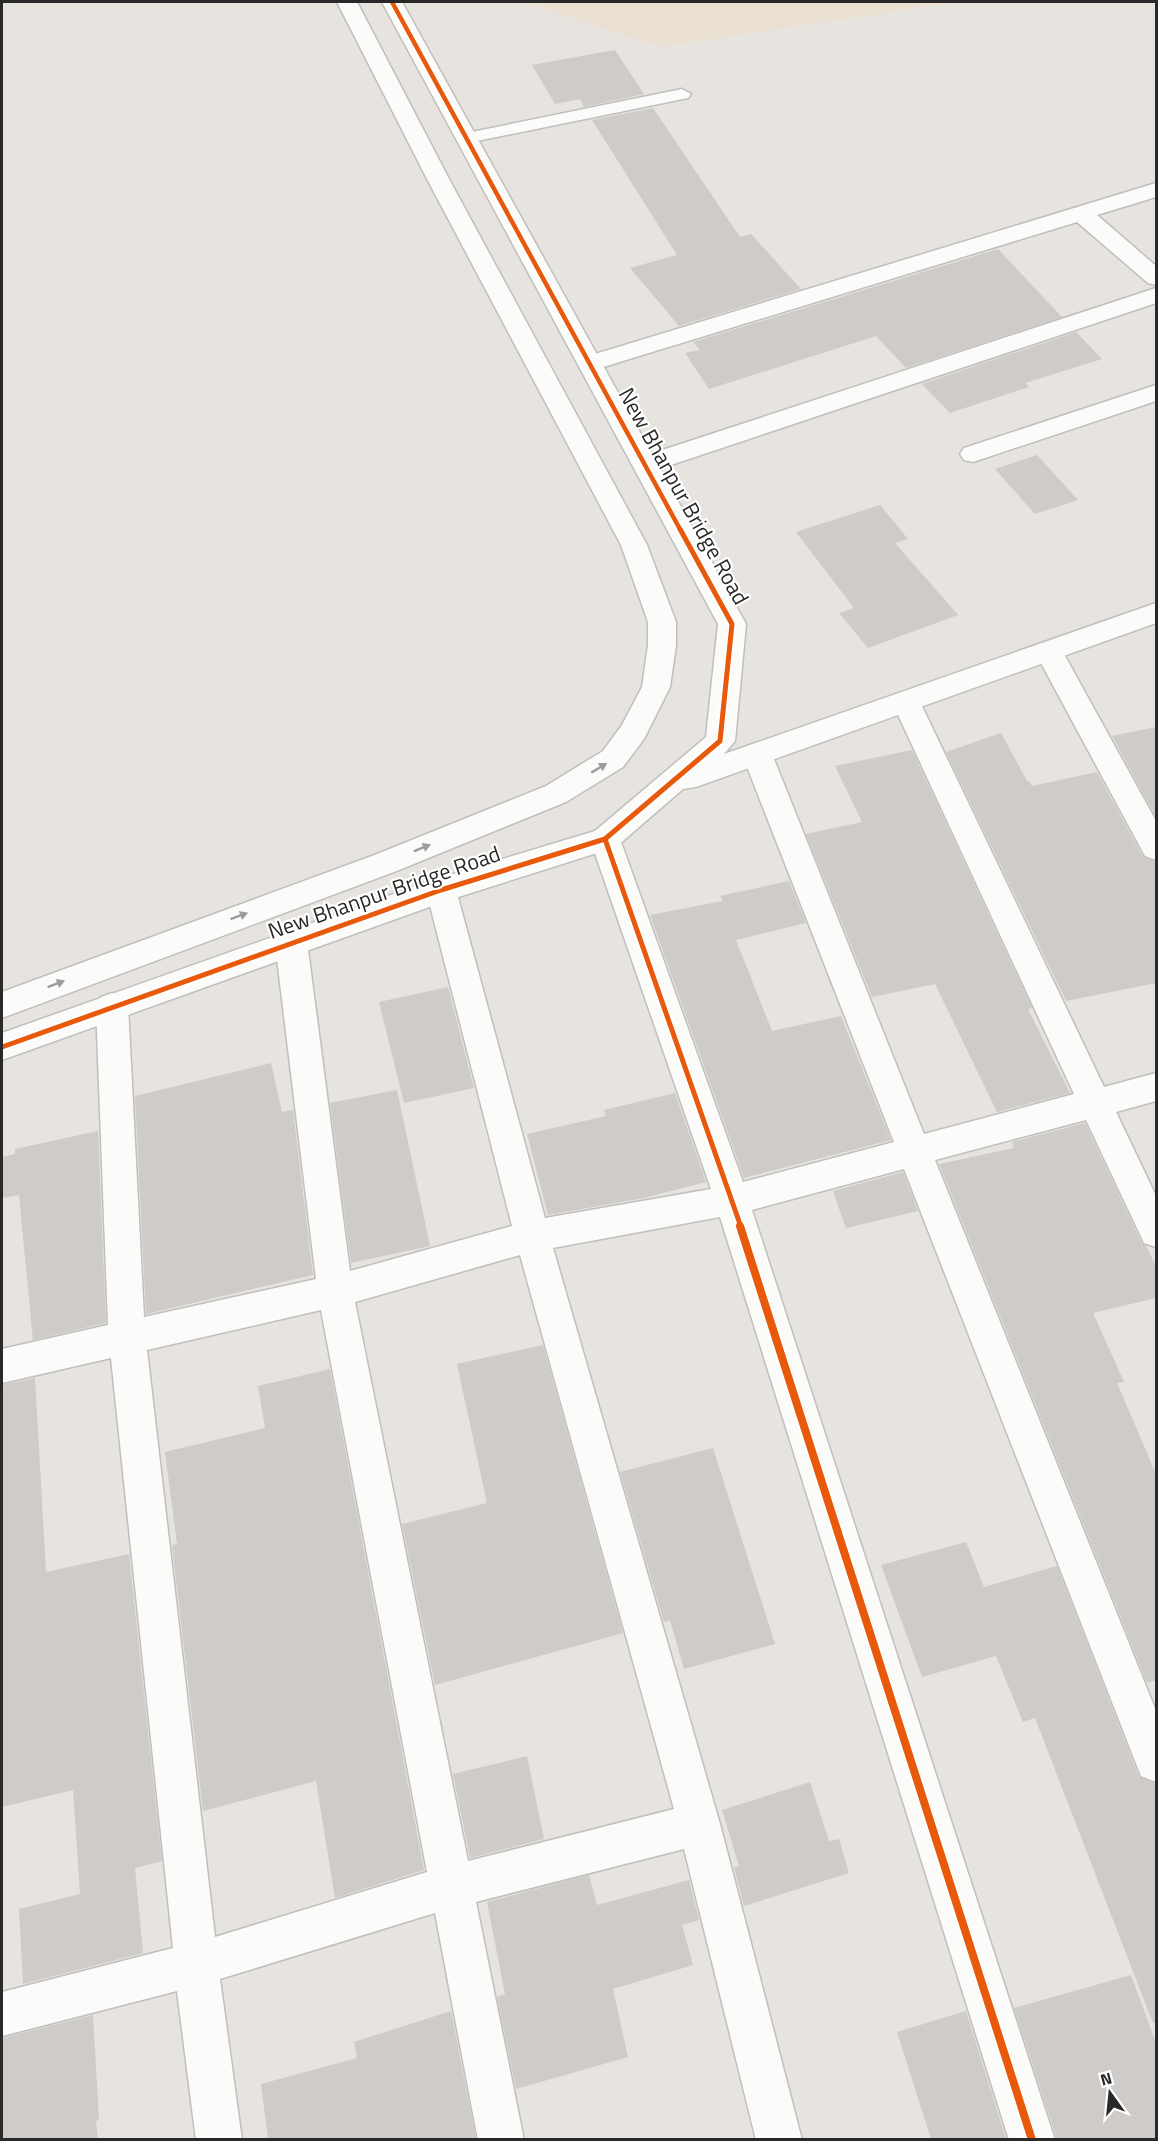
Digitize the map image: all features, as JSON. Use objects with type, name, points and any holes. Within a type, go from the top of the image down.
[{"type":"street","name":"New Bhanpur Bridge Road","points":[[2,1005],[383,864],[556,794],[613,759],[634,731],[656,687],[663,645],[662,622],[634,545],[438,179],[347,2]]},
{"type":"street","name":"New Bhanpur Bridge Road","points":[[2,1047],[441,890],[605,838],[720,741],[732,624],[647,464],[392,2]]},
{"type":"street","points":[[591,363],[1156,190]]},
{"type":"street","points":[[1082,214],[1156,278]]},
{"type":"street","points":[[647,464],[1156,295]]},
{"type":"street","points":[[973,454],[1156,393]]},
{"type":"street","points":[[667,786],[1156,614]]},
{"type":"street","points":[[1049,652],[1156,848]]},
{"type":"street","points":[[906,702],[1156,1232]]},
{"type":"street","points":[[757,754],[1156,1761]]},
{"type":"street","points":[[605,838],[732,1200],[1032,2139]]},
{"type":"street","points":[[441,890],[532,1236],[699,1824],[779,2139]]},
{"type":"street","points":[[291,942],[335,1291],[501,2139]]},
{"type":"street","points":[[112,1006],[127,1337],[196,1964],[219,2139]]},
{"type":"street","points":[[2,1366],[335,1291],[532,1236],[732,1200],[1156,1087]]},
{"type":"street","points":[[2,2014],[196,1964],[453,1886],[699,1824]]},
{"type":"lane","points":[[466,138],[682,94]]},
{"type":"shaded area","points":[[523,2],[959,2],[659,47]]},
{"type":"building","points":[[615,50],[644,94],[584,107],[580,99],[555,104],[532,65]]},
{"type":"building","points":[[653,108],[740,237],[751,234],[801,289],[679,326],[630,268],[677,255],[592,120]]},
{"type":"building","points":[[998,249],[1062,317],[906,368],[876,336],[709,389],[685,353],[700,350],[693,342]]},
{"type":"building","points":[[1076,332],[1102,359],[1025,383],[1029,387],[950,413],[922,384]]},
{"type":"building","points":[[1037,455],[1078,500],[1035,514],[995,469]]},
{"type":"building","points":[[880,505],[908,539],[895,543],[958,615],[868,648],[839,613],[854,608],[796,532]]},
{"type":"building","points":[[1156,727],[1156,817],[1112,736]]},
{"type":"building","points":[[1001,733],[1032,786],[1097,772],[1143,857],[1156,862],[1156,983],[1066,1001],[946,752]]},
{"type":"building","points":[[912,750],[1032,1008],[1028,1009],[1070,1093],[997,1112],[935,984],[872,997],[806,834],[862,822],[835,766]]},
{"type":"building","points":[[789,881],[806,923],[736,940],[772,1031],[841,1016],[891,1140],[744,1178],[650,915],[723,901],[720,896]]},
{"type":"building","points":[[448,987],[474,1088],[404,1103],[379,1002]]},
{"type":"building","points":[[271,1063],[282,1112],[293,1110],[313,1275],[146,1314],[135,1096]]},
{"type":"building","points":[[397,1090],[430,1246],[351,1263],[330,1103]]},
{"type":"building","points":[[675,1093],[706,1182],[644,1198],[548,1215],[527,1134],[606,1116],[604,1110]]},
{"type":"building","points":[[1085,1123],[1142,1244],[1146,1246],[1156,1266],[1156,1298],[1093,1313],[1124,1382],[1117,1383],[1156,1474],[1156,1680],[1147,1683],[939,1164],[1014,1148],[1012,1142]]},
{"type":"building","points":[[98,1131],[106,1323],[33,1340],[19,1195],[2,1198],[2,1157],[15,1154],[15,1149]]},
{"type":"building","points":[[903,1172],[918,1211],[846,1228],[833,1191]]},
{"type":"building","points":[[543,1345],[623,1633],[435,1685],[402,1524],[487,1503],[457,1364]]},
{"type":"building","points":[[330,1369],[424,1870],[335,1898],[316,1781],[203,1811],[172,1545],[177,1544],[165,1452],[265,1428],[258,1386]]},
{"type":"building","points":[[35,1378],[46,1572],[129,1554],[162,1861],[135,1868],[143,1953],[23,1984],[19,1909],[80,1894],[73,1790],[2,1807],[2,1385]]},
{"type":"building","points":[[713,1448],[775,1644],[684,1669],[670,1620],[664,1622],[620,1472]]},
{"type":"building","points":[[966,1542],[984,1587],[1057,1566],[1139,1777],[1156,1784],[1156,2022],[1153,2023],[1035,1718],[1023,1722],[996,1656],[922,1677],[881,1565]]},
{"type":"building","points":[[527,1756],[544,1839],[470,1858],[453,1774]]},
{"type":"building","points":[[810,1782],[829,1841],[839,1839],[849,1873],[744,1906],[734,1867],[739,1866],[722,1810]]},
{"type":"building","points":[[589,1875],[597,1905],[689,1880],[699,1920],[682,1925],[693,1965],[613,1989],[628,2057],[516,2089],[497,1997],[505,1994],[487,1902]]},
{"type":"building","points":[[1131,1975],[1156,2043],[1156,2139],[1057,2139],[1014,2008]]},
{"type":"building","points":[[451,2011],[476,2139],[268,2139],[261,2084],[357,2058],[354,2042]]},
{"type":"building","points":[[966,2011],[1006,2139],[931,2139],[897,2032]]},
{"type":"building","points":[[93,2015],[98,2139],[2,2139],[2,2038]]},
{"type":"cycle path","points":[[2,1047],[441,890],[605,839],[720,741],[732,624],[392,2]]},
{"type":"cycle path","points":[[605,839],[732,1200],[1032,2140]]}]
